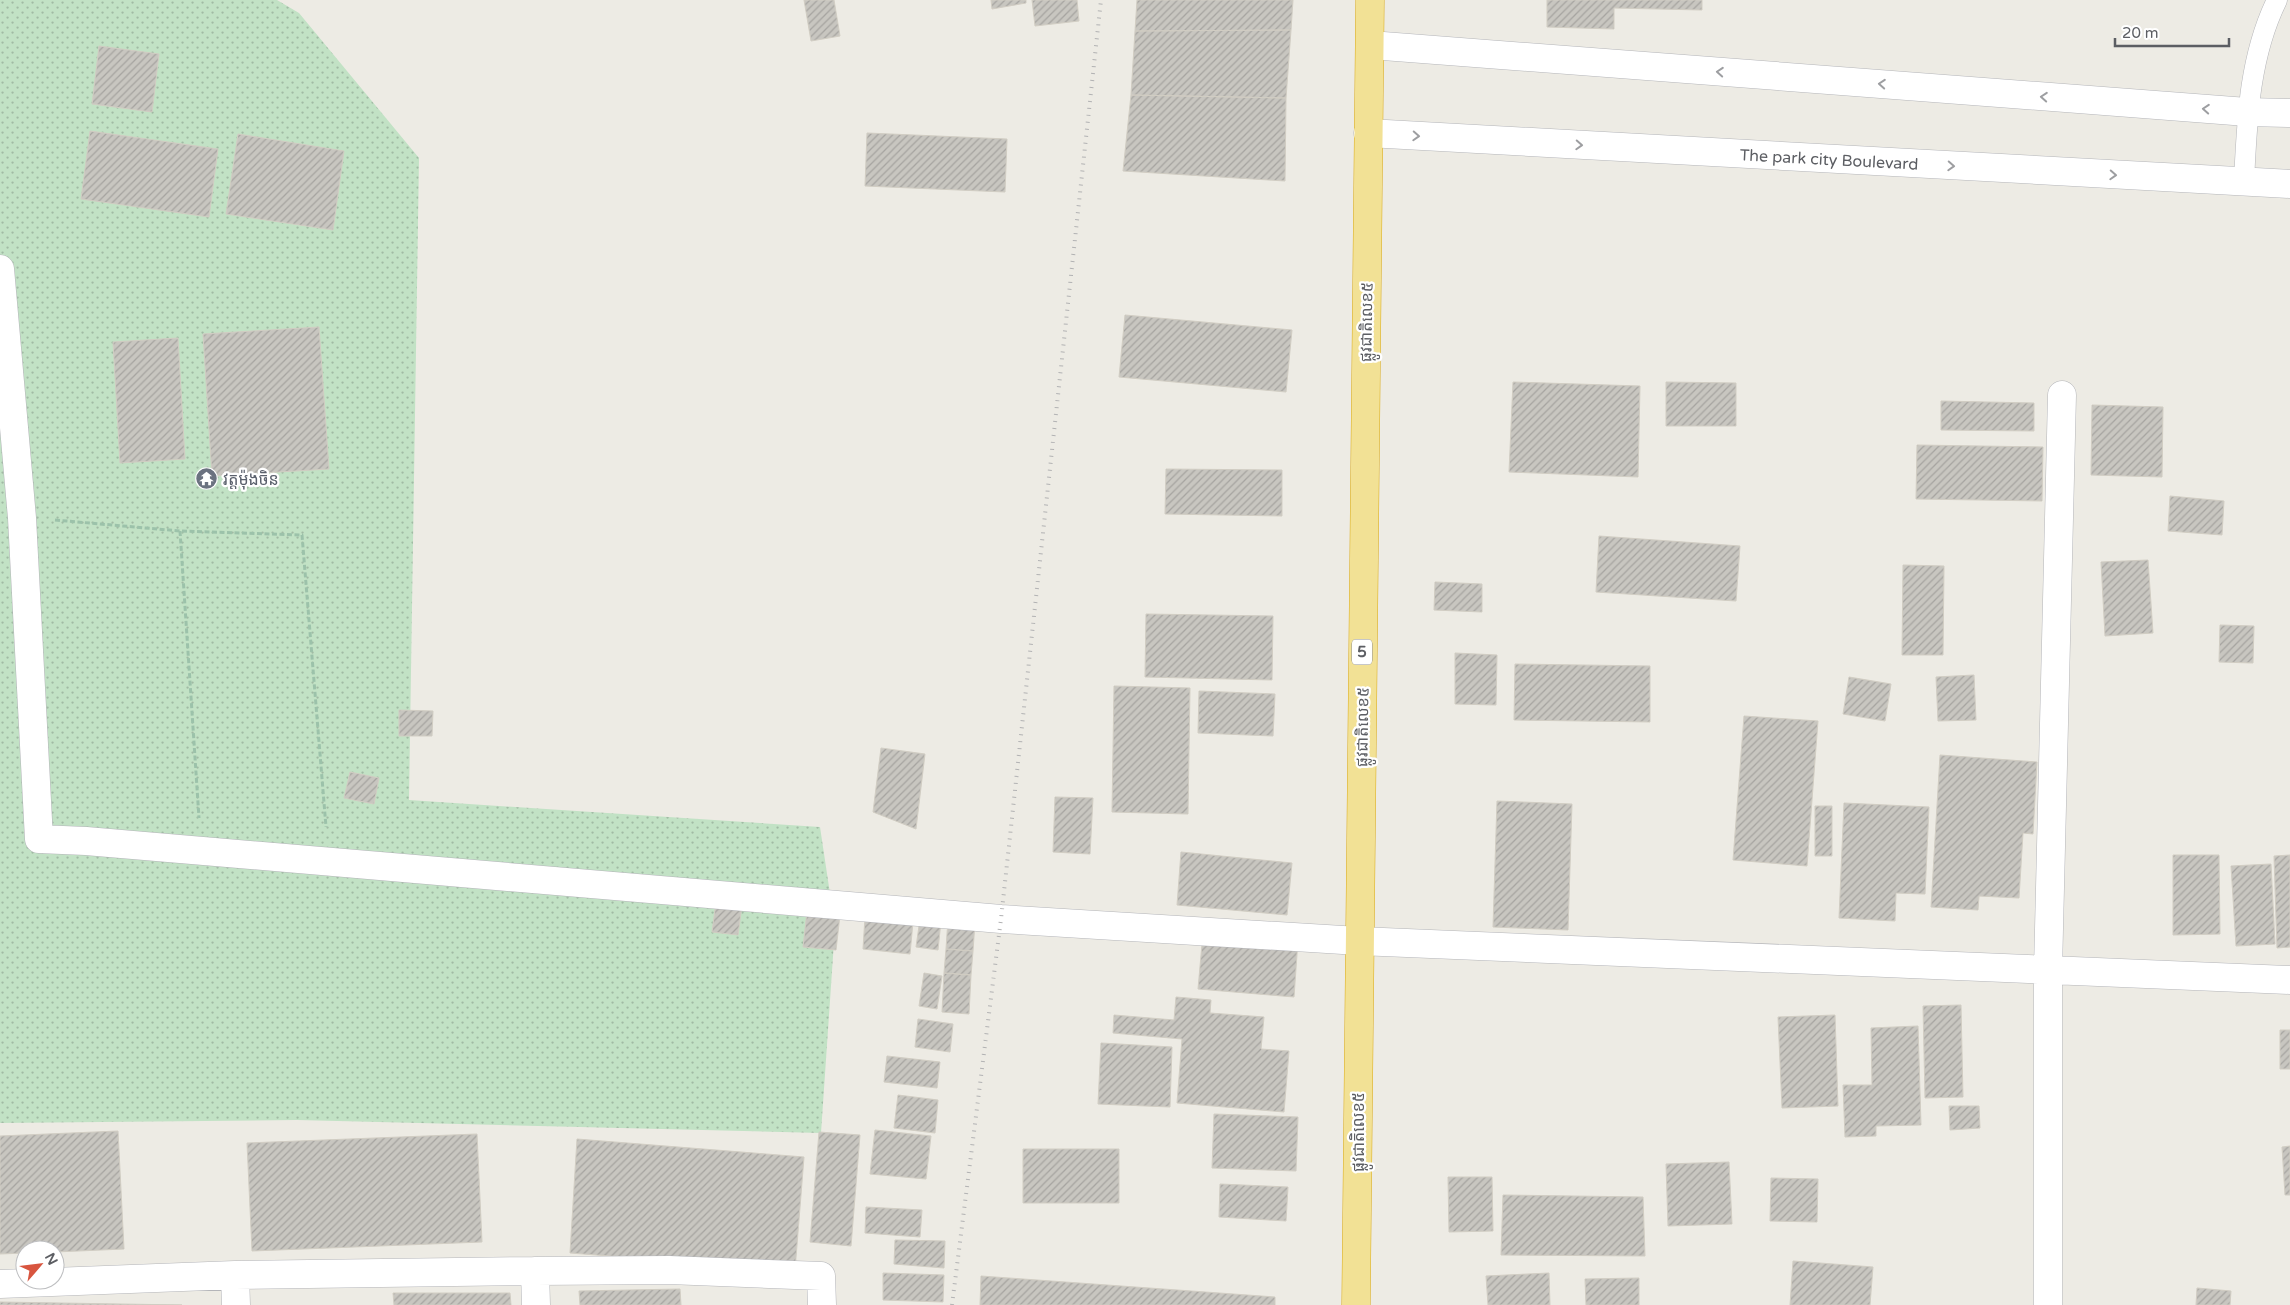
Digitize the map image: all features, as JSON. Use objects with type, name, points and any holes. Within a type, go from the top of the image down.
[{"type":"highway","name":"ផ្លូវជាតិលេខ៥","points":[[1356,1305],[1370,0]]},
{"type":"street","points":[[1370,45],[2247,112],[2290,113]]},
{"type":"street","name":"The park city Boulevard","points":[[1368,133],[2290,184]]},
{"type":"street","points":[[0,268],[22,518],[38,839],[201,851],[1001,919],[1359,941],[2290,980]]},
{"type":"street","points":[[2048,1305],[2048,970],[2062,395]]},
{"type":"street","points":[[0,1284],[235,1275],[669,1270],[821,1276],[822,1305]]},
{"type":"street","points":[[535,1271],[536,1305]]},
{"type":"street","points":[[235,1275],[236,1305]]},
{"type":"lane","points":[[2244,182],[2247,112],[2258,52],[2266,22],[2277,0]]},
{"type":"path","points":[[22,518],[180,531],[302,534],[328,862]]},
{"type":"path","points":[[180,531],[201,851]]},
{"type":"green space","name":"វត្តម៉ុងចិន","points":[[0,0],[277,0],[299,13],[419,158],[409,800],[820,827],[835,927],[821,1133],[297,1120],[0,1123]]},
{"type":"building","points":[[804,0],[834,0],[840,36],[811,41]]},
{"type":"building","points":[[991,0],[1026,0],[1026,3],[992,9]]},
{"type":"building","points":[[1032,0],[1077,0],[1079,21],[1035,26]]},
{"type":"building","points":[[1137,0],[1293,0],[1291,30],[1135,31]]},
{"type":"building","points":[[1547,0],[1702,0],[1702,10],[1614,8],[1614,29],[1547,27]]},
{"type":"building","points":[[1291,30],[1286,98],[1131,95],[1135,31]]},
{"type":"building","points":[[99,46],[159,54],[152,112],[92,104]]},
{"type":"building","points":[[1131,95],[1286,98],[1285,181],[1123,171]]},
{"type":"building","points":[[90,131],[218,149],[209,217],[81,199]]},
{"type":"building","points":[[867,133],[1007,139],[1005,192],[865,186]]},
{"type":"building","points":[[238,134],[344,151],[333,230],[226,214]]},
{"type":"building","points":[[1125,315],[1292,330],[1286,392],[1119,377]]},
{"type":"building","points":[[319,327],[329,469],[212,476],[203,334]]},
{"type":"building","points":[[178,338],[185,459],[120,463],[113,342]]},
{"type":"building","points":[[1513,382],[1640,386],[1638,477],[1509,472]]},
{"type":"building","points":[[1666,382],[1736,383],[1736,426],[1666,426]]},
{"type":"building","points":[[1941,401],[2034,403],[2034,431],[1941,430]]},
{"type":"building","points":[[2092,405],[2163,407],[2162,477],[2091,475]]},
{"type":"building","points":[[1917,445],[2043,447],[2042,501],[1916,499]]},
{"type":"building","points":[[1166,469],[1282,470],[1282,516],[1165,514]]},
{"type":"building","points":[[2170,496],[2224,501],[2222,535],[2168,531]]},
{"type":"building","points":[[1599,536],[1740,546],[1736,601],[1596,592]]},
{"type":"building","points":[[2148,560],[2153,633],[2105,636],[2101,562]]},
{"type":"building","points":[[1903,565],[1944,566],[1943,655],[1902,655]]},
{"type":"building","points":[[1435,582],[1482,584],[1482,612],[1434,610]]},
{"type":"building","points":[[1146,614],[1273,616],[1272,680],[1145,677]]},
{"type":"building","points":[[2220,625],[2254,626],[2253,663],[2219,662]]},
{"type":"building","points":[[1455,653],[1497,655],[1496,705],[1455,704]]},
{"type":"building","points":[[1515,664],[1650,666],[1650,722],[1514,720]]},
{"type":"building","points":[[1974,675],[1976,720],[1938,721],[1936,677]]},
{"type":"building","points":[[1849,677],[1891,684],[1885,721],[1843,714]]},
{"type":"building","points":[[1114,686],[1190,688],[1188,814],[1112,812]]},
{"type":"building","points":[[1199,691],[1275,694],[1273,736],[1198,733]]},
{"type":"building","points":[[399,710],[433,711],[432,736],[399,736]]},
{"type":"building","points":[[1744,716],[1818,721],[1807,866],[1733,860]]},
{"type":"building","points":[[881,748],[925,754],[916,829],[873,812]]},
{"type":"building","points":[[1940,755],[2037,762],[2033,834],[2023,833],[2019,898],[1979,896],[1978,910],[1931,907]]},
{"type":"building","points":[[350,772],[379,778],[374,804],[344,798]]},
{"type":"building","points":[[1055,797],[1093,798],[1090,854],[1053,852]]},
{"type":"building","points":[[1497,801],[1572,804],[1568,930],[1493,927]]},
{"type":"building","points":[[1844,803],[1929,807],[1925,894],[1896,893],[1895,921],[1839,918]]},
{"type":"building","points":[[1815,806],[1832,806],[1832,856],[1815,856]]},
{"type":"building","points":[[1181,852],[1292,863],[1287,915],[1177,905]]},
{"type":"building","points":[[2173,855],[2219,855],[2220,934],[2173,935]]},
{"type":"building","points":[[2290,855],[2290,947],[2277,948],[2274,856]]},
{"type":"building","points":[[2271,864],[2275,944],[2236,946],[2231,866]]},
{"type":"building","points":[[716,902],[742,905],[738,935],[712,932]]},
{"type":"building","points":[[807,911],[840,915],[836,950],[803,947]]},
{"type":"building","points":[[865,917],[913,922],[910,954],[863,949]]},
{"type":"building","points":[[920,919],[941,921],[938,950],[916,947]]},
{"type":"building","points":[[948,919],[975,922],[973,951],[946,949]]},
{"type":"building","points":[[1203,933],[1298,940],[1294,997],[1198,989]]},
{"type":"building","points":[[946,949],[973,951],[971,975],[944,973]]},
{"type":"building","points":[[924,973],[942,976],[937,1009],[919,1006]]},
{"type":"building","points":[[944,973],[971,975],[969,1014],[942,1012]]},
{"type":"building","points":[[1176,997],[1211,1000],[1210,1013],[1264,1017],[1261,1049],[1289,1051],[1284,1112],[1177,1103],[1182,1039],[1113,1033],[1114,1015],[1174,1020]]},
{"type":"building","points":[[1961,1005],[1963,1097],[1925,1098],[1923,1006]]},
{"type":"building","points":[[1835,1015],[1838,1106],[1782,1108],[1778,1017]]},
{"type":"building","points":[[918,1019],[953,1024],[950,1052],[915,1047]]},
{"type":"building","points":[[1918,1026],[1921,1125],[1876,1126],[1876,1136],[1845,1137],[1843,1085],[1872,1085],[1871,1028]]},
{"type":"building","points":[[2280,1030],[2290,1030],[2290,1069],[2280,1069]]},
{"type":"building","points":[[1101,1043],[1172,1047],[1170,1107],[1098,1104]]},
{"type":"building","points":[[887,1056],[940,1062],[937,1088],[884,1082]]},
{"type":"building","points":[[898,1095],[938,1100],[935,1133],[894,1128]]},
{"type":"building","points":[[1949,1106],[1979,1106],[1980,1128],[1950,1130]]},
{"type":"building","points":[[1214,1114],[1298,1117],[1296,1171],[1212,1168]]},
{"type":"building","points":[[875,1130],[931,1136],[926,1179],[870,1174]]},
{"type":"building","points":[[118,1131],[124,1249],[65,1252],[65,1240],[15,1240],[15,1253],[0,1254],[0,1136]]},
{"type":"building","points":[[819,1132],[860,1135],[851,1246],[810,1242]]},
{"type":"building","points":[[477,1134],[482,1242],[252,1251],[247,1143]]},
{"type":"building","points":[[577,1139],[804,1157],[795,1270],[570,1253]]},
{"type":"building","points":[[2290,1146],[2290,1195],[2285,1195],[2282,1147]]},
{"type":"building","points":[[1023,1149],[1119,1149],[1119,1203],[1023,1203]]},
{"type":"building","points":[[1729,1162],[1732,1224],[1668,1226],[1666,1164]]},
{"type":"building","points":[[1448,1177],[1492,1177],[1493,1231],[1449,1232]]},
{"type":"building","points":[[1771,1178],[1818,1179],[1817,1222],[1770,1221]]},
{"type":"building","points":[[1220,1184],[1288,1187],[1286,1221],[1219,1217]]},
{"type":"building","points":[[1503,1195],[1643,1197],[1645,1256],[1501,1255]]},
{"type":"building","points":[[866,1207],[922,1210],[920,1237],[865,1233]]},
{"type":"building","points":[[895,1240],[945,1241],[944,1268],[894,1264]]},
{"type":"building","points":[[1793,1261],[1873,1267],[1870,1305],[1790,1305]]},
{"type":"building","points":[[883,1273],[944,1275],[943,1302],[883,1300]]},
{"type":"building","points":[[1549,1273],[1550,1305],[1488,1305],[1486,1276]]},
{"type":"building","points":[[981,1276],[1275,1297],[1275,1305],[980,1305]]},
{"type":"building","points":[[1639,1278],[1639,1305],[1586,1305],[1585,1279]]},
{"type":"building","points":[[2197,1288],[2231,1291],[2230,1305],[2196,1305]]},
{"type":"building","points":[[680,1289],[681,1305],[580,1305],[579,1291]]},
{"type":"building","points":[[393,1293],[510,1293],[511,1305],[394,1305]]},
{"type":"building","points":[[0,1302],[182,1305],[0,1305]]},
{"type":"railway","points":[[952,1305],[1001,919],[1101,0]]},
{"type":"place","name":"វត្តម៉ុងចិន","points":[[207,479]]}]
